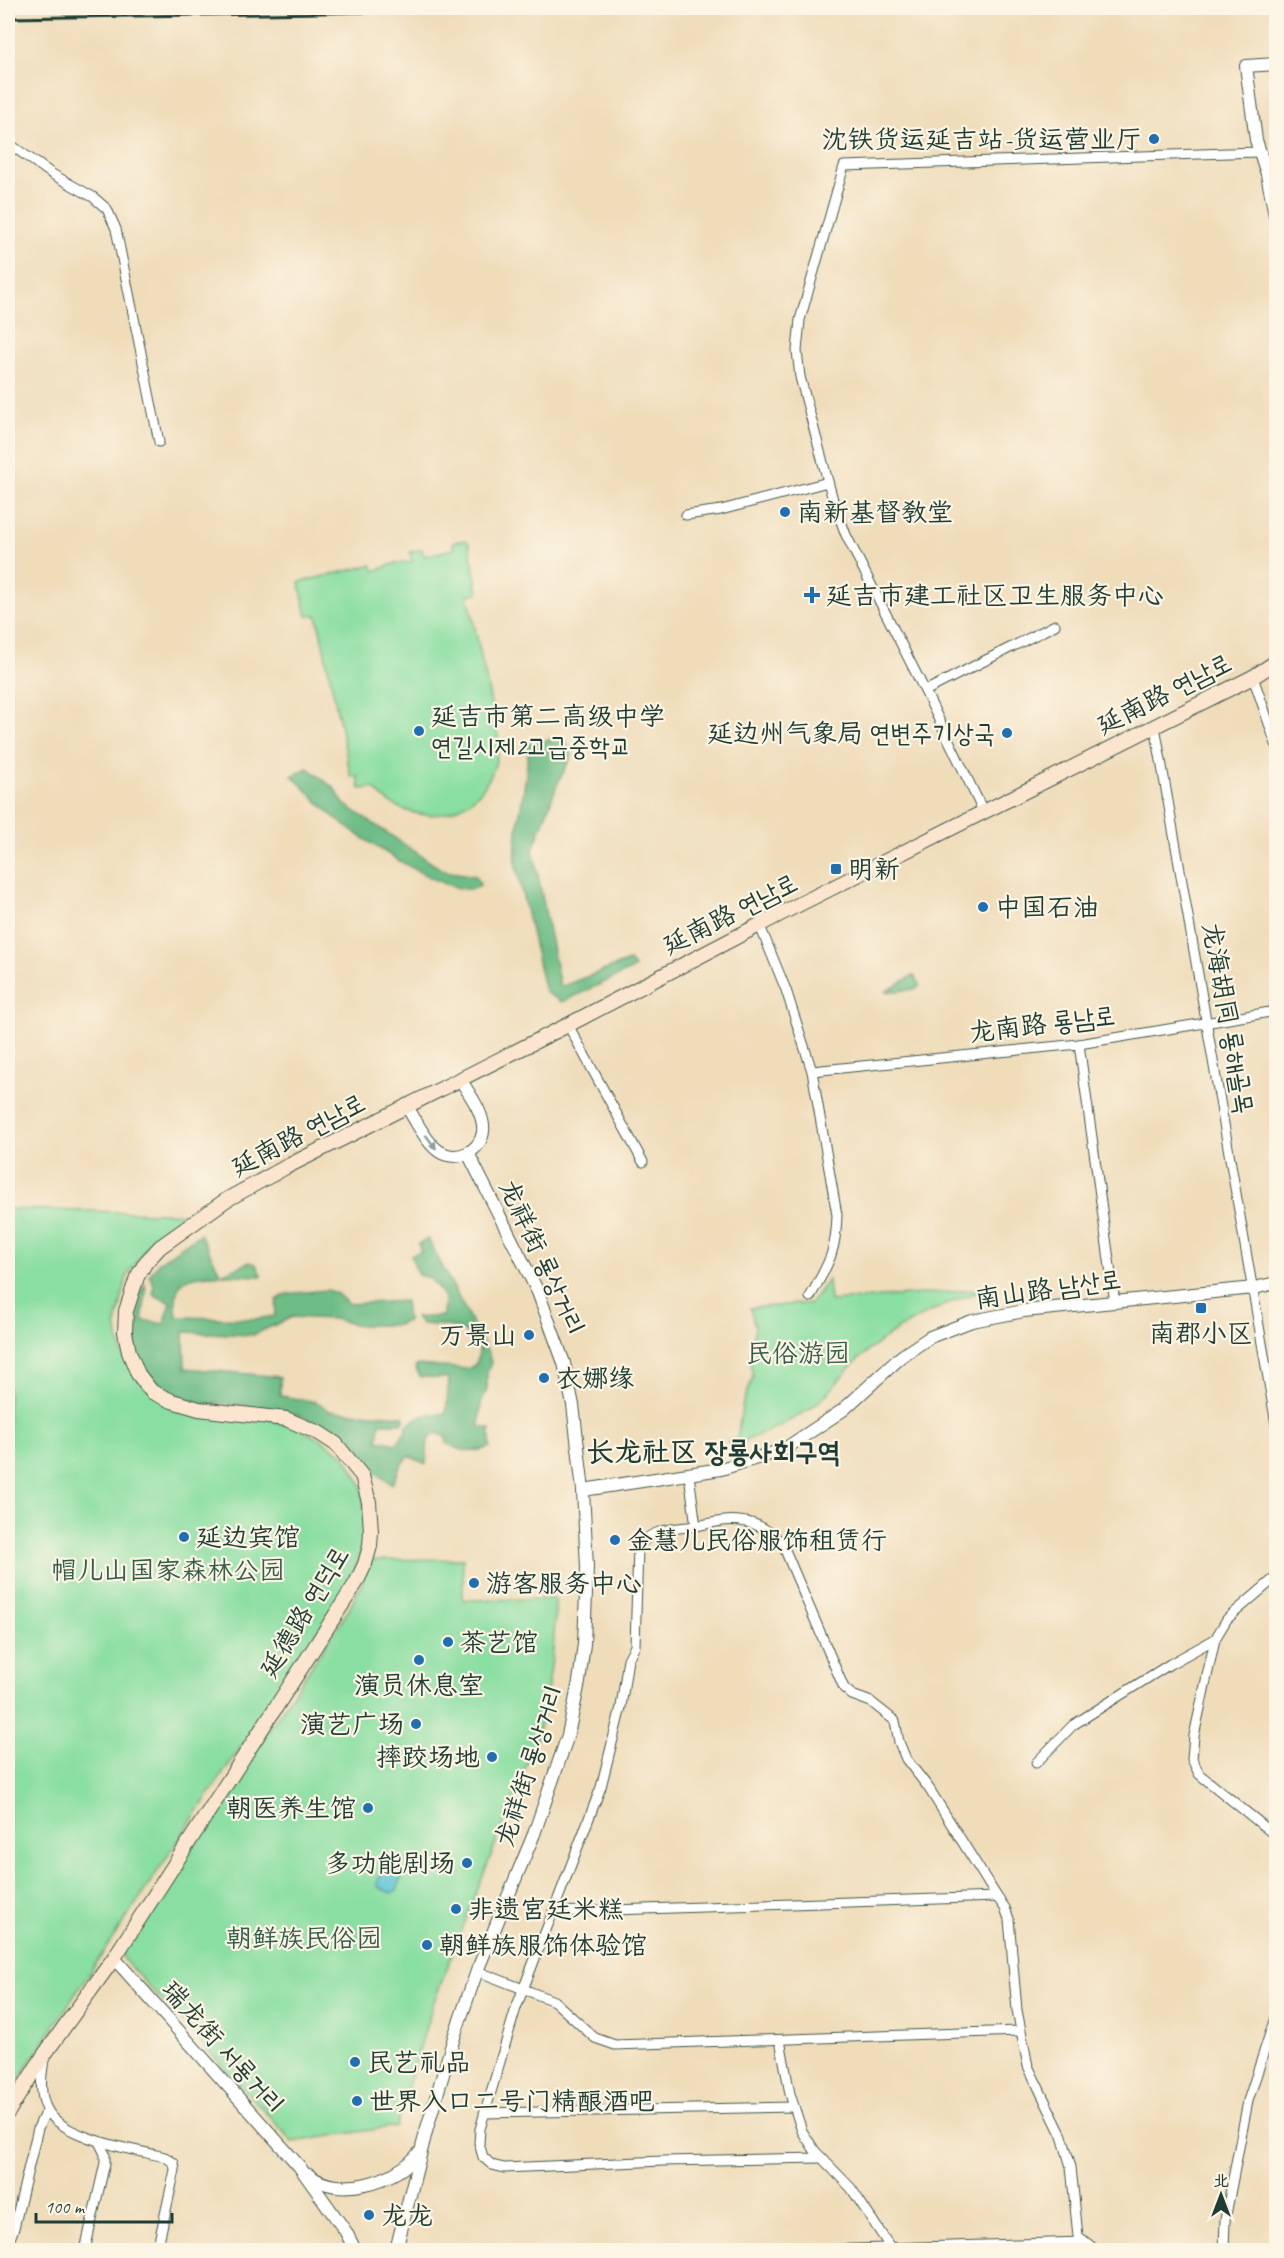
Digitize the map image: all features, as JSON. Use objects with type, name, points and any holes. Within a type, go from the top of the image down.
[{"type":"main road","name":"延南路 연남로","points":[[210,1213],[226,1200],[406,1106],[568,1025],[788,910],[1253,677],[1276,662]]},
{"type":"main road","name":"延德路 연덕로","points":[[8,2112],[44,2055],[114,1958],[356,1583],[370,1546],[371,1518],[366,1487],[355,1466],[336,1444],[311,1428],[286,1419],[199,1409],[172,1401],[152,1392],[138,1374],[129,1352],[125,1332],[126,1311],[137,1277],[146,1262],[160,1247],[177,1233],[210,1213]]},
{"type":"street","points":[[1276,64],[1246,66],[1258,153],[1267,174],[1276,220]]},
{"type":"street","points":[[8,143],[52,174],[93,196],[107,209],[116,229],[159,442]]},
{"type":"street","points":[[984,813],[846,535],[828,482],[800,377],[797,351],[803,309],[844,166],[1258,153]]},
{"type":"street","points":[[686,514],[721,510],[828,482]]},
{"type":"street","points":[[925,691],[1055,625]]},
{"type":"street","points":[[1253,677],[1276,744]]},
{"type":"street","name":"龙海胡同 룡해골목","points":[[1155,726],[1276,1424]]},
{"type":"street","points":[[760,926],[786,990],[812,1071],[837,1215],[837,1233],[832,1258],[810,1297]]},
{"type":"street","name":"龙南路 룡남로","points":[[812,1071],[1078,1044],[1276,1011]]},
{"type":"street","points":[[568,1025],[643,1162]]},
{"type":"street","points":[[1078,1044],[1115,1303]]},
{"type":"street","points":[[406,1106],[436,1149],[451,1156],[468,1153],[481,1140],[483,1122],[460,1079]]},
{"type":"street","name":"龙祥街 룡상거리","points":[[396,2250],[444,2067],[477,1971],[534,1833],[568,1735],[583,1659],[587,1567],[583,1490],[573,1405],[557,1339],[538,1292],[468,1153]]},
{"type":"street","name":"南山路 남산로","points":[[583,1490],[689,1475],[751,1461],[783,1450],[843,1410],[902,1356],[930,1336],[972,1321],[1005,1314],[1254,1288],[1276,1283]]},
{"type":"street","points":[[689,1475],[696,1526]]},
{"type":"street","points":[[822,2158],[663,2161],[504,2168],[492,2165],[480,2151],[478,2137],[484,2113],[524,1988],[601,1787],[621,1707],[628,1659],[634,1646],[638,1548],[641,1542],[659,1531],[710,1522],[746,1521],[766,1530],[782,1543],[844,1688],[852,1695],[871,1702],[894,1721],[906,1758],[928,1787],[1005,1908],[1009,1919],[1020,2031],[1028,2066],[1064,2143],[1071,2167],[1078,2236],[1096,2250]]},
{"type":"street","points":[[1276,1577],[1227,1619],[1215,1639],[1194,1736],[1192,1758],[1198,1774],[1276,1836]]},
{"type":"street","points":[[1036,1763],[1073,1725],[1170,1664],[1215,1639]]},
{"type":"street","points":[[554,1912],[997,1897]]},
{"type":"street","name":"瑞龙街 서룡거리","points":[[114,1958],[299,2166],[346,2232],[355,2250]]},
{"type":"street","points":[[477,1971],[554,2001],[595,2038],[615,2045],[1020,2031]]},
{"type":"street","points":[[1224,2250],[1225,2220],[1248,2100],[1276,2015]]},
{"type":"street","points":[[780,2040],[794,2107],[802,2132],[808,2142],[850,2188],[891,2249]]},
{"type":"street","points":[[44,2055],[41,2076],[42,2091],[48,2111],[62,2124],[99,2142],[165,2157],[174,2163],[175,2170],[157,2250]]},
{"type":"street","points":[[484,2113],[794,2107]]},
{"type":"street","points":[[8,2244],[38,2128],[48,2111]]},
{"type":"street","points":[[85,2250],[105,2163],[105,2154],[99,2142]]},
{"type":"street","name":"瑞龙街 서룡거리","points":[[299,2166],[323,2183],[366,2184],[385,2178],[404,2168],[422,2149]]},
{"type":"street","points":[[821,2250],[1083,2242]]},
{"type":"street","points":[[396,2250],[412,2250]]},
{"type":"green space","points":[[465,540],[469,543],[478,593],[468,595],[499,741],[495,766],[485,786],[470,801],[453,811],[433,815],[413,813],[392,804],[373,788],[360,789],[358,777],[351,777],[317,615],[307,616],[299,582],[372,565],[374,571],[396,563],[412,562],[410,552],[422,549],[424,556],[454,549],[453,542]]},
{"type":"green space","points":[[559,738],[566,742],[572,755],[557,785],[533,850],[560,987],[629,961],[635,968],[562,1002],[545,992],[516,866],[517,835],[528,759],[528,743]]},
{"type":"green space","points":[[308,768],[334,788],[344,804],[444,871],[476,876],[480,885],[469,889],[452,886],[408,865],[363,838],[335,818],[292,776]]},
{"type":"green space","points":[[914,975],[920,985],[916,989],[885,992]]},
{"type":"green space","name":"帽儿山国家森林公园","points":[[8,1209],[199,1214],[144,1251],[127,1276],[116,1324],[125,1360],[146,1388],[290,1425],[321,1439],[345,1456],[362,1485],[366,1534],[351,1582],[8,2095]]},
{"type":"green space","points":[[200,1234],[221,1274],[250,1262],[256,1264],[262,1276],[206,1275],[186,1280],[177,1292],[177,1317],[256,1319],[275,1316],[277,1300],[286,1294],[327,1290],[336,1293],[348,1304],[405,1301],[407,1321],[398,1325],[356,1325],[334,1319],[292,1317],[253,1335],[184,1332],[185,1368],[280,1377],[280,1396],[317,1402],[330,1411],[403,1416],[405,1418],[402,1423],[380,1423],[378,1440],[396,1444],[405,1433],[407,1425],[420,1416],[446,1413],[449,1378],[420,1377],[415,1367],[419,1365],[466,1369],[474,1366],[478,1357],[479,1345],[466,1333],[453,1327],[421,1324],[415,1318],[443,1316],[444,1297],[430,1278],[418,1275],[411,1255],[421,1252],[418,1244],[428,1239],[489,1355],[491,1363],[487,1372],[487,1389],[481,1403],[479,1426],[490,1429],[490,1447],[473,1451],[462,1450],[447,1443],[446,1436],[436,1433],[428,1439],[426,1464],[409,1456],[401,1465],[392,1484],[367,1467],[326,1428],[307,1418],[275,1410],[223,1403],[203,1403],[174,1396],[158,1386],[138,1361],[128,1336],[134,1294],[140,1292],[145,1284],[142,1320],[164,1324],[171,1303],[153,1294],[154,1284],[149,1276],[159,1262]]},
{"type":"green space","name":"民俗游园","points":[[828,1280],[830,1301],[988,1289],[935,1309],[902,1327],[871,1348],[808,1410],[780,1426],[729,1447],[728,1441],[737,1439],[742,1407],[753,1377],[750,1359],[755,1326],[750,1308],[811,1303]]},
{"type":"green space","name":"朝鲜族民俗园","points":[[463,1559],[463,1600],[555,1599],[550,1670],[536,1740],[433,2004],[396,2126],[293,2142],[123,1959],[122,1950],[348,1611],[362,1583],[369,1560]]},
{"type":"water","points":[[392,1867],[403,1873],[397,1890],[391,1893],[378,1887],[377,1883],[383,1870]]},
{"type":"railway","points":[[8,18],[632,8]]},
{"type":"place","name":"沈铁货运延吉站-货运营业厅","points":[[1154,139]]},
{"type":"place","name":"南新基督教堂","points":[[785,512]]},
{"type":"place","name":"延吉市建工社区卫生服务中心","points":[[812,595]]},
{"type":"place","name":"延吉市第二高级中学 연길시제2고급중학교","points":[[419,731]]},
{"type":"place","name":"延边州气象局 연변주기상국","points":[[1007,733]]},
{"type":"place","name":"明新","points":[[836,869]]},
{"type":"place","name":"中国石油","points":[[983,907]]},
{"type":"place","name":"南郡小区","points":[[1201,1308]]},
{"type":"place","name":"万景山","points":[[529,1335]]},
{"type":"place","name":"衣娜缘","points":[[544,1378]]},
{"type":"place","name":"延边宾馆","points":[[184,1537]]},
{"type":"place","name":"金慧儿民俗服饰租赁行","points":[[615,1540]]},
{"type":"place","name":"游客服务中心","points":[[474,1583]]},
{"type":"place","name":"茶艺馆","points":[[448,1642]]},
{"type":"place","name":"演员休息室","points":[[419,1660]]},
{"type":"place","name":"演艺广场","points":[[416,1724]]},
{"type":"place","name":"摔跤场地","points":[[492,1757]]},
{"type":"place","name":"朝医养生馆","points":[[368,1808]]},
{"type":"place","name":"多功能剧场","points":[[467,1863]]},
{"type":"place","name":"非遗宫廷米糕","points":[[456,1909]]},
{"type":"place","name":"朝鲜族服饰体验馆","points":[[427,1945]]},
{"type":"place","name":"民艺礼品","points":[[355,2062]]},
{"type":"place","name":"世界入口二号门精酿酒吧","points":[[357,2101]]},
{"type":"place","name":"龙龙","points":[[369,2215]]},
{"type":"district","name":"长龙社区 장룡사회구역","points":[[713,1451]]}]
